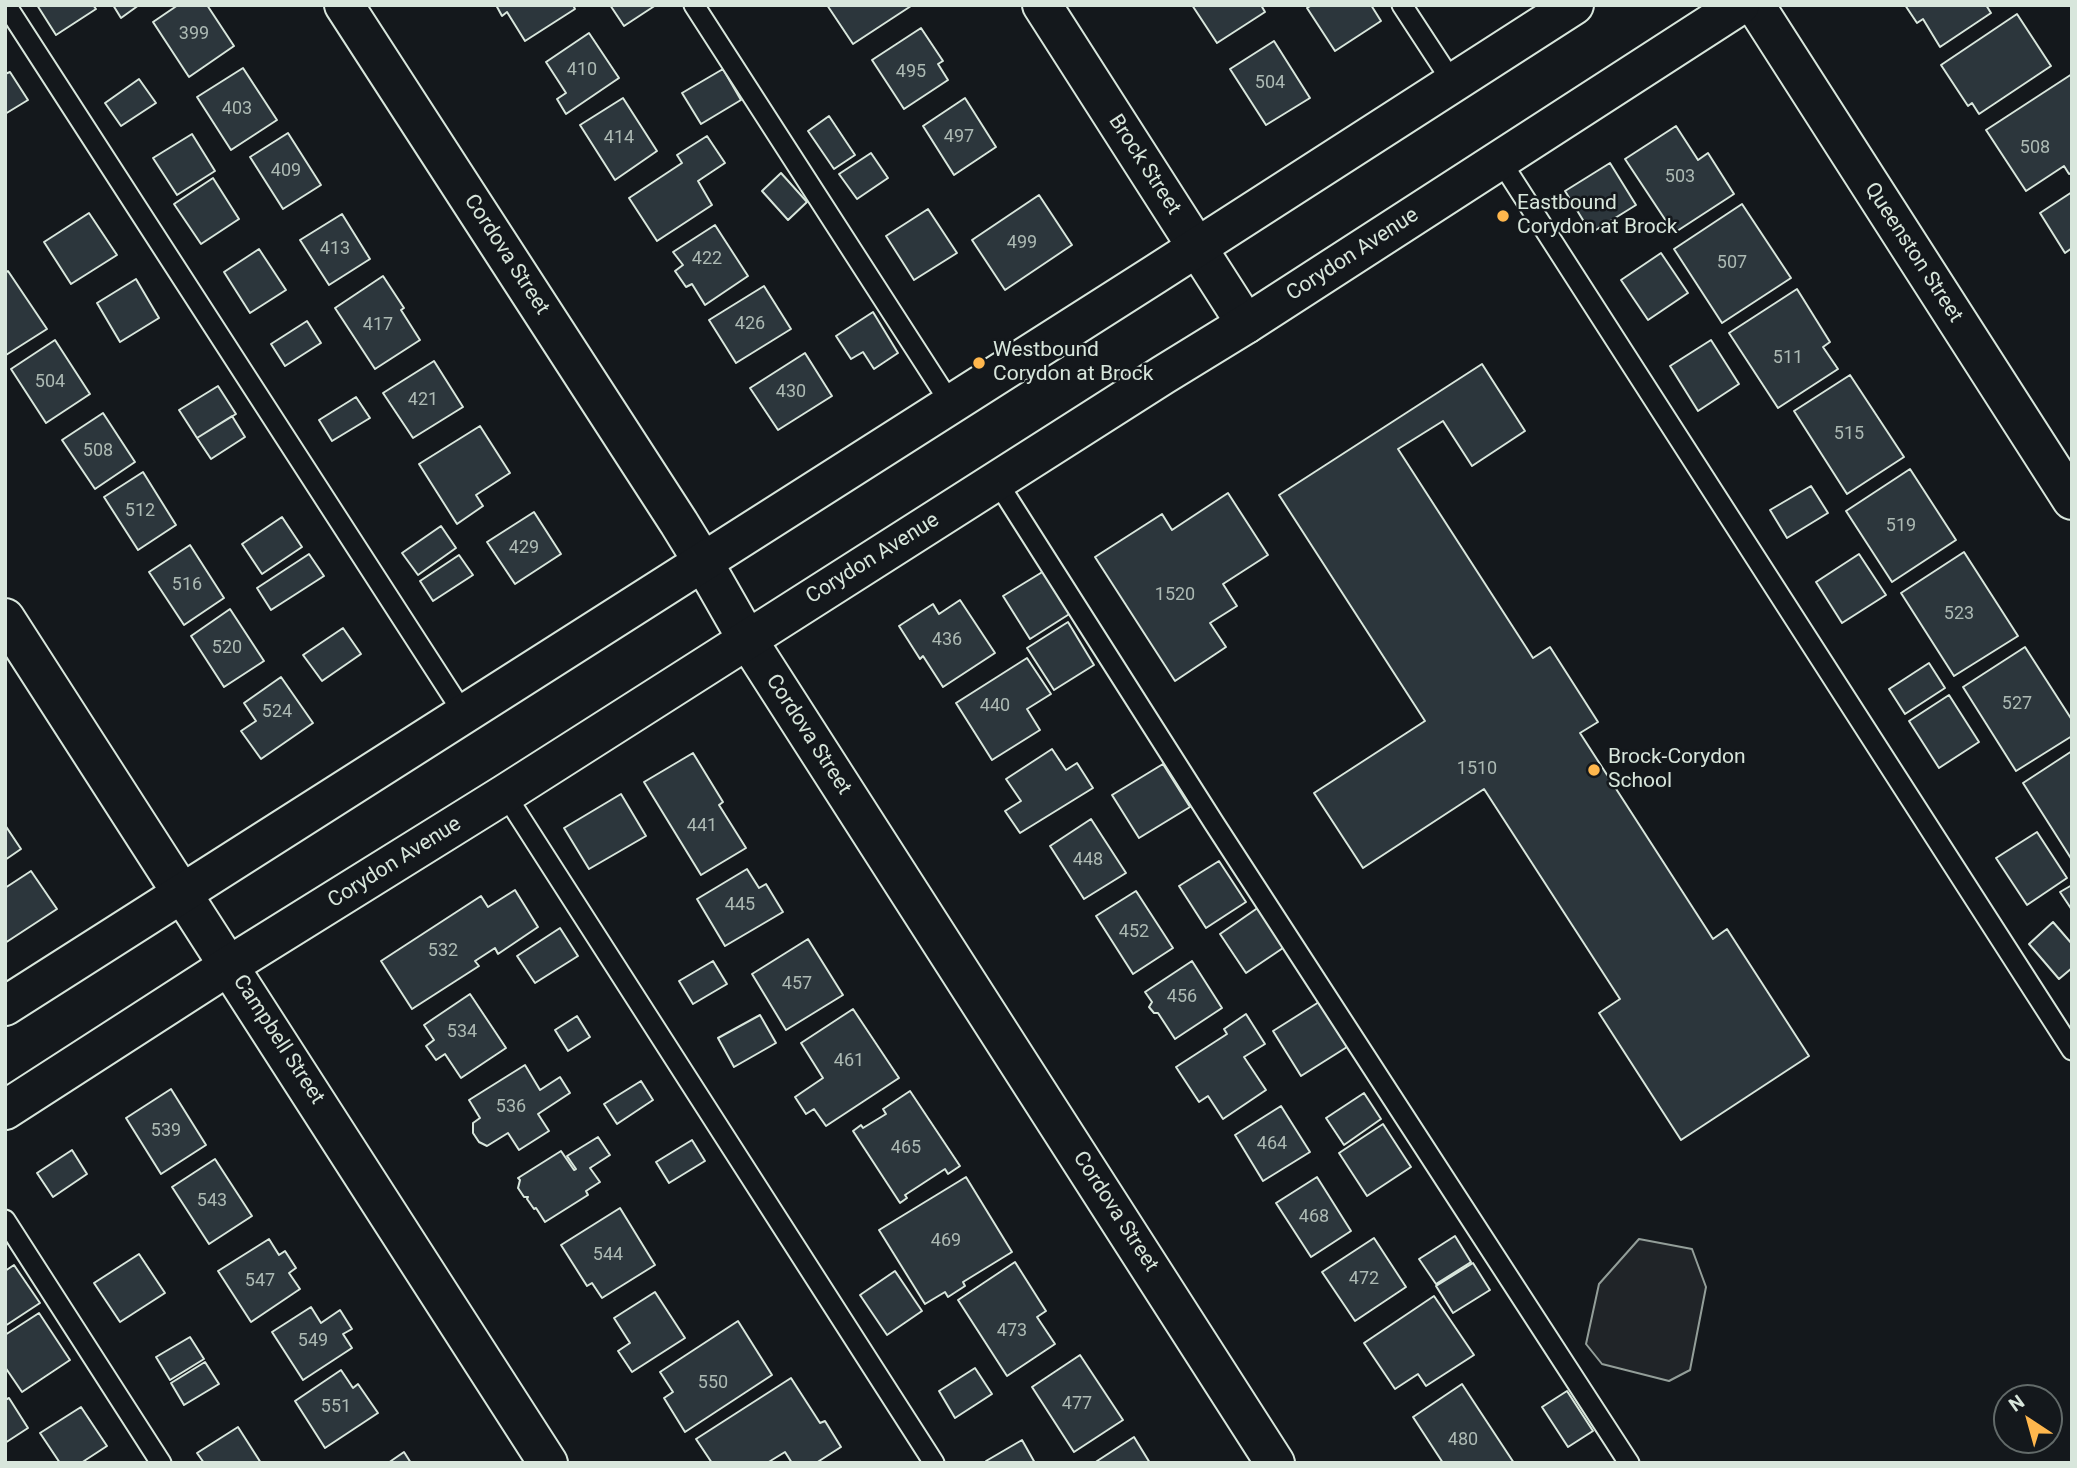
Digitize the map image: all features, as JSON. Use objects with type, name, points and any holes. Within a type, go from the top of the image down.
[{"type":"main road","name":"Cordova Street","points":[[344,5],[703,562],[747,639],[1275,1463]]},
{"type":"main road","name":"Brock Street","points":[[1042,5],[1246,324]]},
{"type":"main road","points":[[5,1006],[1574,5]]},
{"type":"main road","name":"Corydon Avenue","points":[[5,1110],[230,965],[505,794],[996,480],[1246,324],[1740,5]]},
{"type":"main road","name":"Queenston Street","points":[[1755,5],[2072,500]]},
{"type":"main road","name":"Campbell Street","points":[[5,618],[548,1463]]},
{"type":"lane","points":[[6,5],[464,714]]},
{"type":"lane","points":[[695,5],[951,404]]},
{"type":"lane","points":[[1402,5],[1453,83]]},
{"type":"lane","points":[[1500,159],[2072,1051]]},
{"type":"lane","points":[[996,480],[1221,834],[1629,1463]]},
{"type":"lane","points":[[505,794],[934,1463]]},
{"type":"lane","points":[[5,1220],[161,1463]]},
{"type":"shaded area","points":[[1639,1239],[1692,1249],[1706,1287],[1690,1370],[1669,1381],[1602,1364],[1586,1344],[1599,1284]]},
{"type":"building","points":[[37,5],[93,5],[96,9],[56,35]]},
{"type":"building","points":[[113,5],[139,5],[121,18]]},
{"type":"building","points":[[178,5],[207,5],[234,46],[189,77],[153,22]]},
{"type":"building","points":[[496,5],[573,5],[575,9],[525,41],[507,12],[502,16]]},
{"type":"building","points":[[610,5],[656,5],[624,26]]},
{"type":"building","points":[[827,5],[910,5],[911,6],[853,44]]},
{"type":"building","points":[[1192,5],[1261,5],[1265,12],[1217,43]]},
{"type":"building","points":[[1312,5],[1371,5],[1381,21],[1335,51],[1307,8]]},
{"type":"building","points":[[1905,5],[1986,5],[1991,13],[1940,47],[1923,19],[1917,23]]},
{"type":"building","points":[[2017,14],[2051,66],[1979,114],[1972,103],[1968,106],[1941,65]]},
{"type":"building","points":[[921,28],[943,61],[938,64],[948,80],[904,109],[872,60]]},
{"type":"building","points":[[589,33],[619,78],[566,114],[557,99],[566,93],[546,62]]},
{"type":"building","points":[[1274,41],[1310,98],[1266,125],[1230,69]]},
{"type":"building","points":[[243,68],[277,120],[231,150],[197,97]]},
{"type":"building","points":[[723,69],[741,100],[701,124],[682,93]]},
{"type":"building","points":[[10,72],[28,100],[5,114],[5,74]]},
{"type":"building","points":[[2072,74],[2072,173],[2069,174],[2064,166],[2026,191],[1986,130]]},
{"type":"building","points":[[139,79],[156,103],[121,126],[105,103]]},
{"type":"building","points":[[623,98],[657,151],[615,180],[580,125]]},
{"type":"building","points":[[965,98],[996,147],[954,175],[923,126]]},
{"type":"building","points":[[829,116],[855,155],[834,169],[808,131]]},
{"type":"building","points":[[1676,126],[1698,160],[1708,153],[1734,194],[1674,233],[1625,159]]},
{"type":"building","points":[[288,133],[321,185],[283,209],[250,157]]},
{"type":"building","points":[[192,134],[215,171],[177,195],[153,158]]},
{"type":"building","points":[[707,136],[725,163],[698,181],[712,205],[657,241],[629,198],[682,163],[677,155]]},
{"type":"building","points":[[871,153],[888,178],[857,199],[839,174]]},
{"type":"building","points":[[1610,163],[1636,205],[1591,233],[1565,191]]},
{"type":"building","points":[[781,173],[807,202],[788,220],[762,191]]},
{"type":"building","points":[[213,178],[239,219],[201,244],[174,204]]},
{"type":"building","points":[[2072,192],[2072,248],[2065,253],[2040,213]]},
{"type":"building","points":[[1039,195],[1072,245],[1005,290],[972,240]]},
{"type":"building","points":[[1742,204],[1791,278],[1722,323],[1674,249]]},
{"type":"building","points":[[928,209],[957,253],[914,280],[886,236]]},
{"type":"building","points":[[89,213],[117,255],[71,284],[44,242]]},
{"type":"building","points":[[342,214],[370,259],[329,285],[300,240]]},
{"type":"building","points":[[715,225],[748,276],[705,305],[692,284],[686,287],[675,271],[683,265],[673,252]]},
{"type":"building","points":[[259,249],[286,290],[250,313],[224,272]]},
{"type":"building","points":[[1661,253],[1688,293],[1648,320],[1621,280]]},
{"type":"building","points":[[8,271],[47,329],[6,355],[5,273]]},
{"type":"building","points":[[383,276],[404,308],[401,310],[420,340],[375,369],[335,308]]},
{"type":"building","points":[[136,279],[159,318],[120,342],[97,303]]},
{"type":"building","points":[[764,286],[791,329],[736,363],[709,320]]},
{"type":"building","points":[[1797,289],[1830,342],[1823,347],[1838,369],[1778,408],[1729,333]]},
{"type":"building","points":[[873,312],[898,353],[874,369],[863,352],[851,359],[836,336]]},
{"type":"building","points":[[307,321],[321,343],[285,366],[271,344]]},
{"type":"building","points":[[55,340],[90,394],[46,423],[11,369]]},
{"type":"building","points":[[1711,340],[1739,384],[1698,411],[1670,366]]},
{"type":"building","points":[[805,353],[832,396],[778,430],[750,388]]},
{"type":"building","points":[[434,361],[463,407],[413,438],[383,393]]},
{"type":"building","points":[[1482,364],[1525,431],[1472,466],[1443,421],[1398,449],[1533,658],[1550,647],[1598,722],[1580,733],[1713,939],[1727,929],[1809,1056],[1681,1140],[1599,1013],[1620,999],[1484,789],[1363,868],[1314,793],[1425,721],[1279,495]]},
{"type":"building","points":[[1850,375],[1904,457],[1847,494],[1794,411]]},
{"type":"building","points":[[218,386],[236,414],[197,438],[179,410]]},
{"type":"building","points":[[356,397],[370,418],[332,441],[319,420]]},
{"type":"building","points":[[103,413],[135,462],[95,489],[62,440]]},
{"type":"building","points":[[232,416],[245,437],[211,459],[197,438]]},
{"type":"building","points":[[480,426],[510,473],[476,495],[483,506],[457,524],[419,464]]},
{"type":"building","points":[[1910,469],[1956,540],[1892,582],[1846,511]]},
{"type":"building","points":[[143,472],[176,525],[138,550],[104,497]]},
{"type":"building","points":[[1811,486],[1828,513],[1787,538],[1770,510]]},
{"type":"building","points":[[1228,493],[1268,555],[1223,584],[1237,606],[1210,623],[1226,647],[1175,681],[1095,557],[1162,514],[1172,530]]},
{"type":"building","points":[[534,512],[561,554],[515,584],[487,542]]},
{"type":"building","points":[[282,517],[302,547],[262,574],[242,544]]},
{"type":"building","points":[[441,526],[456,548],[418,575],[402,553]]},
{"type":"building","points":[[190,545],[224,598],[184,625],[149,572]]},
{"type":"building","points":[[1964,552],[2018,636],[1954,676],[1901,593]]},
{"type":"building","points":[[309,554],[324,576],[271,610],[257,588]]},
{"type":"building","points":[[1859,554],[1886,595],[1842,623],[1816,582]]},
{"type":"building","points":[[459,555],[473,575],[433,601],[420,581]]},
{"type":"building","points":[[1044,571],[1071,613],[1030,639],[1003,596]]},
{"type":"building","points":[[960,600],[995,653],[943,687],[923,656],[920,659],[899,626],[933,604],[939,614]]},
{"type":"building","points":[[230,609],[264,661],[224,687],[191,636]]},
{"type":"building","points":[[1068,622],[1094,665],[1054,690],[1027,648]]},
{"type":"building","points":[[343,628],[361,654],[322,681],[303,655]]},
{"type":"building","points":[[2025,647],[2072,720],[2072,736],[2016,771],[1963,687]]},
{"type":"building","points":[[1027,658],[1051,694],[1027,709],[1040,730],[992,760],[956,703]]},
{"type":"building","points":[[1929,663],[1945,688],[1905,714],[1889,689]]},
{"type":"building","points":[[281,677],[313,723],[261,759],[241,731],[256,721],[244,703]]},
{"type":"building","points":[[1949,695],[1979,742],[1939,768],[1909,721]]},
{"type":"building","points":[[1052,749],[1066,770],[1077,763],[1093,788],[1020,833],[1005,811],[1021,801],[1006,779]]},
{"type":"building","points":[[2072,751],[2072,860],[2023,783]]},
{"type":"building","points":[[693,753],[723,802],[719,805],[746,848],[701,875],[644,782]]},
{"type":"building","points":[[1163,764],[1190,807],[1139,838],[1112,795]]},
{"type":"building","points":[[621,794],[646,836],[589,869],[564,828]]},
{"type":"building","points":[[1091,819],[1126,873],[1084,899],[1050,846]]},
{"type":"building","points":[[5,825],[21,849],[5,860]]},
{"type":"building","points":[[2037,832],[2067,878],[2027,905],[1996,858]]},
{"type":"building","points":[[1219,861],[1246,902],[1206,928],[1179,886]]},
{"type":"building","points":[[747,869],[759,888],[766,884],[783,912],[725,946],[697,899]]},
{"type":"building","points":[[31,871],[57,909],[5,943],[5,888]]},
{"type":"building","points":[[2072,885],[2072,910],[2060,892]]},
{"type":"building","points":[[515,890],[538,927],[498,954],[495,948],[475,961],[479,966],[412,1009],[381,961],[481,896],[488,907]]},
{"type":"building","points":[[1136,891],[1173,948],[1133,974],[1096,916]]},
{"type":"building","points":[[1259,907],[1286,946],[1246,973],[1220,934]]},
{"type":"building","points":[[2053,922],[2072,944],[2072,968],[2059,979],[2029,944]]},
{"type":"building","points":[[560,928],[578,956],[535,983],[517,956]]},
{"type":"building","points":[[808,939],[843,995],[786,1030],[752,974]]},
{"type":"building","points":[[713,961],[727,984],[693,1004],[679,981]]},
{"type":"building","points":[[1192,961],[1222,1008],[1175,1039],[1158,1013],[1154,1013],[1149,1007],[1152,1002],[1145,992]]},
{"type":"building","points":[[470,994],[506,1048],[461,1078],[445,1054],[436,1060],[426,1046],[434,1040],[424,1025]]},
{"type":"building","points":[[1319,1002],[1347,1047],[1301,1076],[1273,1031]]},
{"type":"building","points":[[853,1009],[899,1078],[826,1126],[814,1109],[806,1114],[795,1097],[823,1078],[801,1043]]},
{"type":"building","points":[[1246,1014],[1265,1044],[1244,1057],[1266,1090],[1223,1119],[1208,1096],[1199,1102],[1176,1067],[1227,1034],[1224,1029]]},
{"type":"building","points":[[760,1015],[776,1043],[734,1067],[718,1038]]},
{"type":"building","points":[[577,1016],[590,1037],[568,1051],[555,1030]]},
{"type":"building","points":[[525,1065],[540,1090],[560,1077],[570,1093],[538,1114],[549,1131],[519,1150],[508,1133],[487,1146],[479,1142],[473,1133],[473,1123],[480,1118],[469,1100]]},
{"type":"building","points":[[641,1081],[653,1100],[617,1124],[604,1104]]},
{"type":"building","points":[[171,1089],[206,1145],[161,1174],[126,1118]]},
{"type":"building","points":[[910,1091],[960,1166],[948,1174],[945,1169],[905,1195],[907,1198],[900,1203],[853,1131],[886,1114],[883,1109]]},
{"type":"building","points":[[1364,1093],[1381,1119],[1344,1145],[1326,1118]]},
{"type":"building","points":[[1281,1106],[1310,1152],[1263,1181],[1235,1135]]},
{"type":"building","points":[[1383,1124],[1411,1167],[1367,1196],[1339,1153]]},
{"type":"building","points":[[598,1137],[610,1155],[590,1168],[600,1182],[586,1191],[588,1195],[545,1222],[528,1197],[524,1197],[518,1188],[518,1178],[561,1151],[574,1170],[576,1169],[567,1156]]},
{"type":"building","points":[[692,1140],[705,1161],[669,1183],[656,1162]]},
{"type":"building","points":[[72,1150],[87,1174],[53,1197],[37,1173]]},
{"type":"building","points":[[215,1159],[252,1216],[209,1244],[172,1187]]},
{"type":"building","points":[[966,1177],[1012,1252],[963,1282],[965,1286],[948,1297],[945,1292],[925,1304],[879,1230]]},
{"type":"building","points":[[1317,1177],[1351,1231],[1311,1257],[1276,1203]]},
{"type":"building","points":[[620,1208],[655,1265],[602,1298],[592,1283],[587,1286],[561,1245]]},
{"type":"building","points":[[1455,1236],[1471,1262],[1436,1284],[1419,1259]]},
{"type":"building","points":[[1374,1238],[1406,1287],[1355,1321],[1322,1272]]},
{"type":"building","points":[[269,1239],[279,1255],[285,1251],[296,1268],[289,1273],[300,1289],[251,1322],[218,1271]]},
{"type":"building","points":[[139,1254],[165,1293],[120,1322],[94,1283]]},
{"type":"building","points":[[1015,1262],[1046,1311],[1037,1317],[1055,1344],[1007,1376],[958,1300]]},
{"type":"building","points":[[1473,1263],[1490,1290],[1453,1313],[1436,1286]]},
{"type":"building","points":[[14,1265],[40,1303],[5,1326],[5,1271]]},
{"type":"building","points":[[895,1271],[922,1311],[887,1335],[860,1295]]},
{"type":"building","points":[[655,1292],[685,1338],[632,1372],[618,1351],[630,1343],[614,1318]]},
{"type":"building","points":[[1434,1296],[1474,1355],[1426,1386],[1418,1374],[1395,1389],[1364,1343]]},
{"type":"building","points":[[311,1307],[321,1323],[340,1310],[352,1329],[343,1334],[352,1348],[303,1380],[272,1332]]},
{"type":"building","points":[[39,1313],[70,1360],[22,1392],[5,1367],[5,1335]]},
{"type":"building","points":[[738,1321],[772,1375],[685,1432],[664,1398],[673,1392],[660,1372]]},
{"type":"building","points":[[190,1337],[204,1359],[170,1380],[156,1357]]},
{"type":"building","points":[[1080,1355],[1123,1420],[1074,1452],[1032,1387]]},
{"type":"building","points":[[205,1362],[219,1384],[184,1405],[171,1383]]},
{"type":"building","points":[[975,1368],[992,1394],[955,1418],[939,1391]]},
{"type":"building","points":[[341,1370],[353,1388],[358,1384],[378,1413],[325,1448],[295,1401]]},
{"type":"building","points":[[791,1378],[820,1423],[825,1421],[841,1447],[816,1463],[792,1463],[785,1452],[767,1463],[712,1463],[696,1439]]},
{"type":"building","points":[[1462,1384],[1514,1463],[1443,1463],[1413,1417]]},
{"type":"building","points":[[1567,1391],[1593,1431],[1568,1447],[1542,1407]]},
{"type":"building","points":[[9,1398],[28,1428],[5,1443],[5,1400]]},
{"type":"building","points":[[81,1407],[107,1446],[81,1463],[60,1463],[40,1433]]},
{"type":"building","points":[[238,1427],[261,1463],[204,1463],[197,1453]]},
{"type":"building","points":[[1134,1437],[1150,1463],[1094,1463]]},
{"type":"building","points":[[1022,1440],[1035,1463],[987,1463],[986,1461]]},
{"type":"building","points":[[404,1452],[411,1463],[388,1463]]},
{"type":"place","name":"Eastbound Corydon at Brock","points":[[1503,216]]},
{"type":"place","name":"Westbound Corydon at Brock","points":[[979,363]]},
{"type":"place","name":"Brock-Corydon School","points":[[1594,770]]}]
